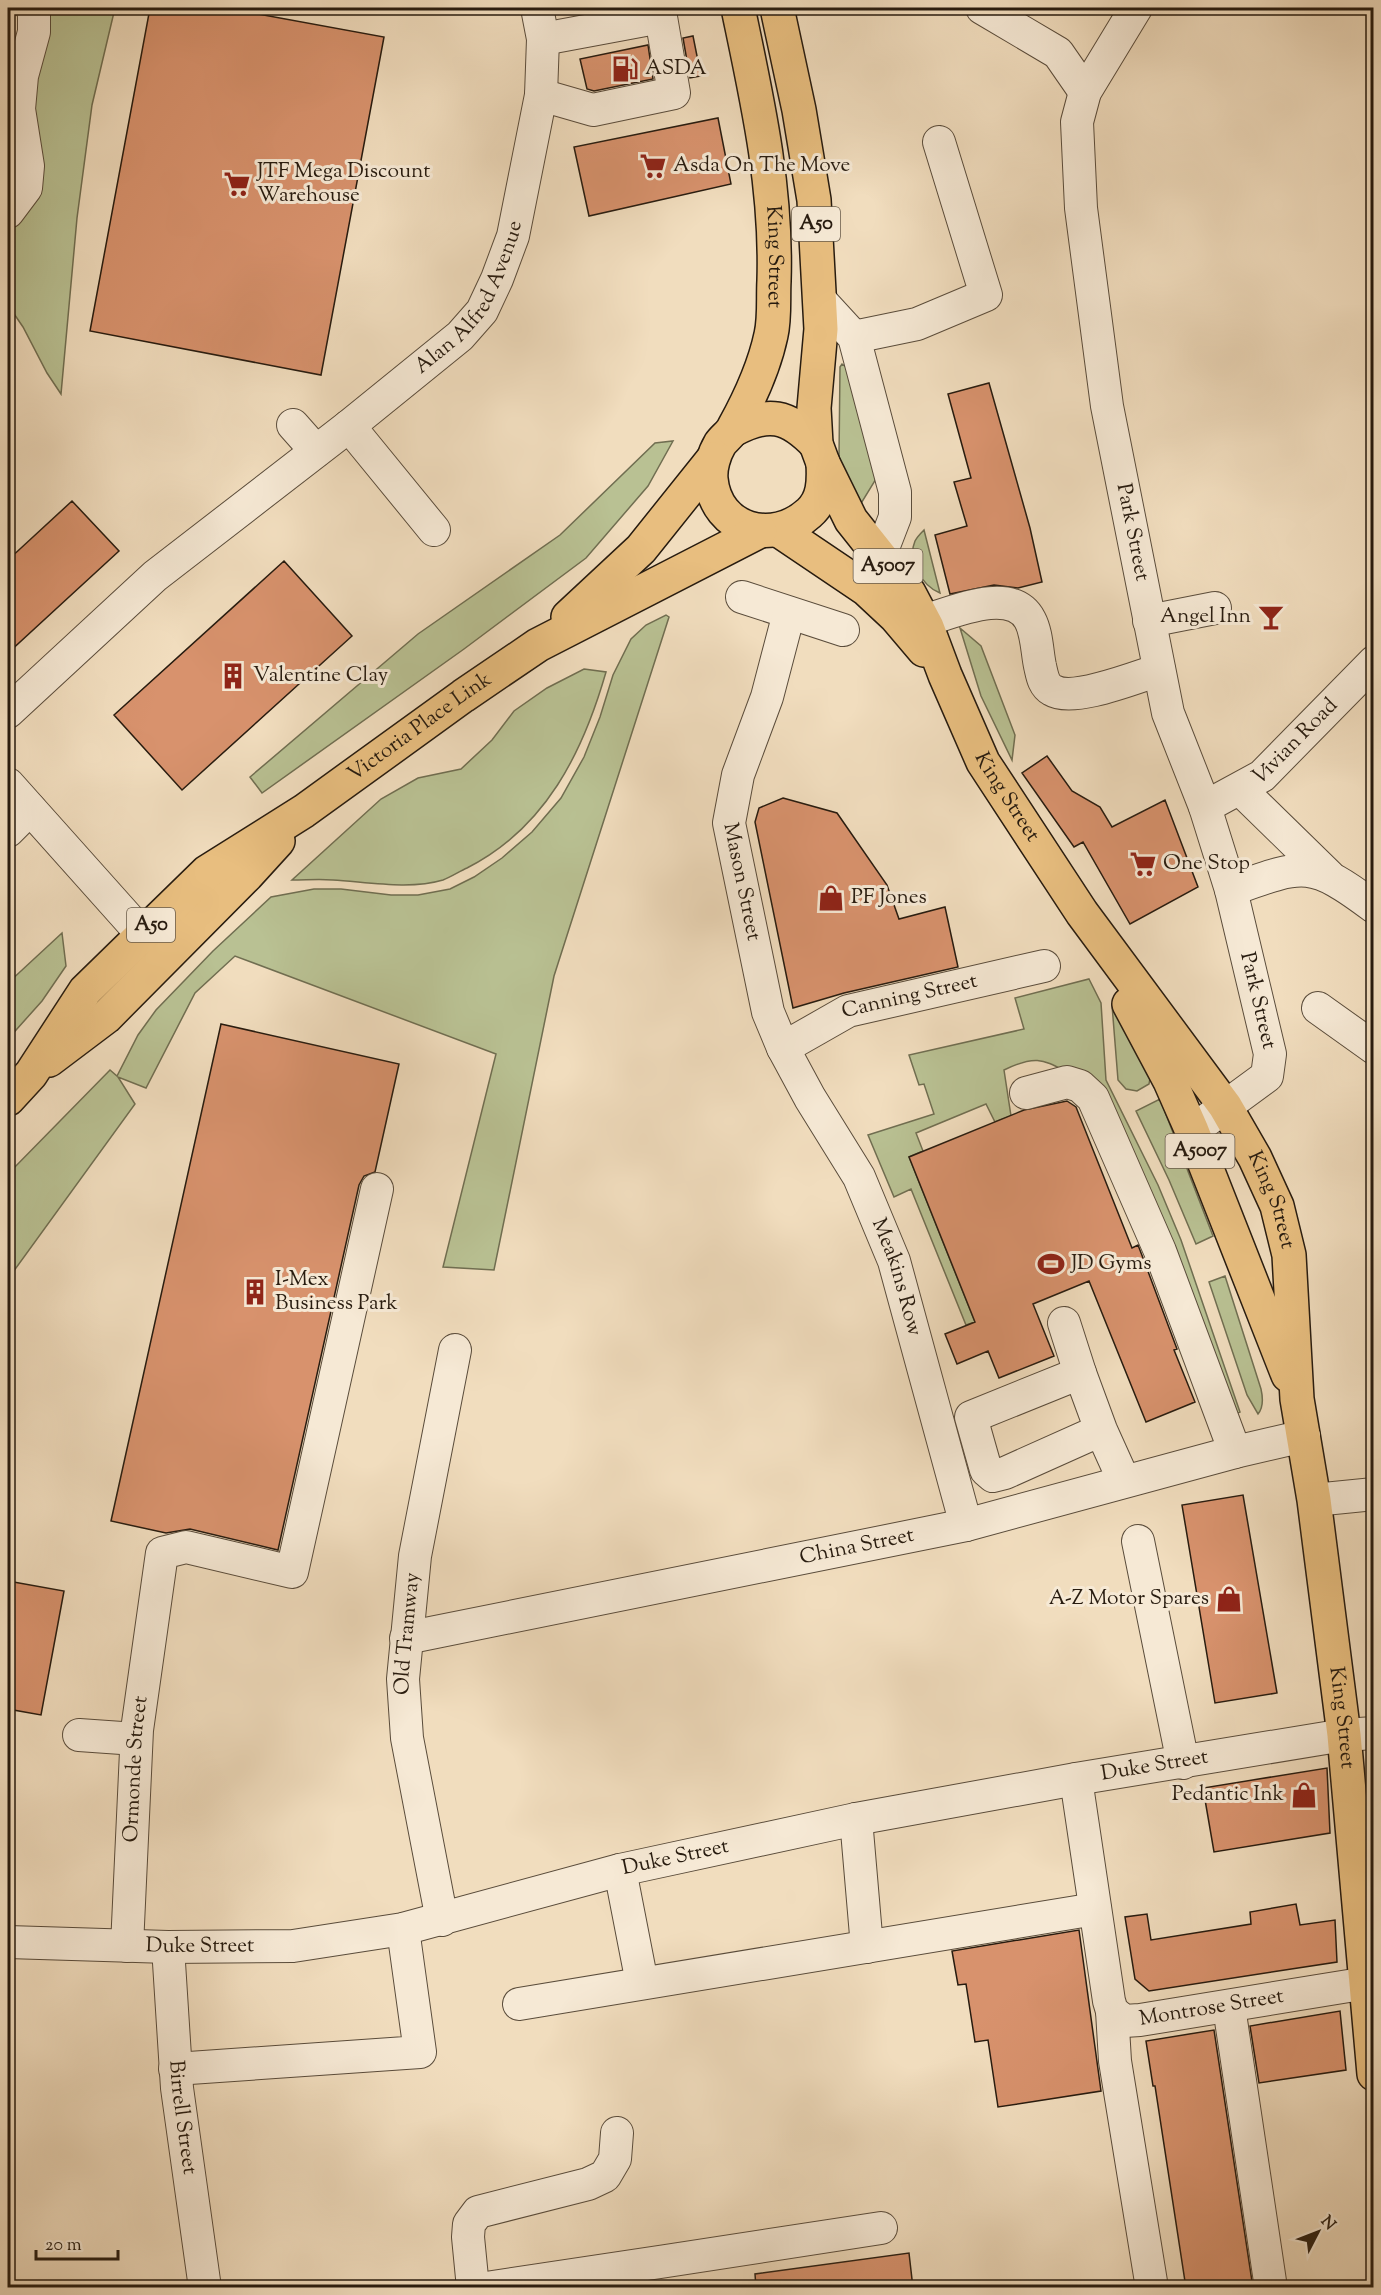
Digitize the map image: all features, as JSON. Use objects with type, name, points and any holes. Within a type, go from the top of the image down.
[{"type":"main road","name":"King Street","points":[[738,8],[764,135],[775,242],[772,332],[761,372],[733,430],[720,444],[713,459],[711,479],[716,498],[727,514],[743,526],[770,531],[866,589],[896,617],[945,675]]},
{"type":"main road","name":"King Street","points":[[770,531],[798,523],[818,501],[824,482],[814,408],[821,329],[814,200],[799,110],[777,8]]},
{"type":"main road","name":"King Street","points":[[733,430],[750,421],[770,418],[789,422],[802,430],[819,454],[851,519],[909,593],[924,621],[983,762],[1082,913],[1225,1107],[1255,1158],[1276,1206],[1289,1254],[1298,1399],[1314,1500],[1359,1734],[1367,1983],[1374,2074]]},
{"type":"main road","name":"Victoria Place Link","points":[[538,645],[641,549],[713,459]]},
{"type":"main road","name":"Victoria Place Link","points":[[8,1099],[31,1074],[85,991],[207,872],[304,811],[453,703],[538,645],[770,531]]},
{"type":"main road","name":"Victoria Place Link","points":[[31,1074],[106,1017],[247,875],[304,811]]},
{"type":"main road","name":"King Street","points":[[1082,913],[1170,1081],[1298,1399]]},
{"type":"street","points":[[8,212],[26,188],[28,166],[19,109],[22,76],[34,32],[32,8]]},
{"type":"street","name":"Alan Alfred Avenue","points":[[8,712],[155,576],[349,426],[460,336],[482,311],[513,236],[542,95],[543,39],[537,8]]},
{"type":"street","points":[[982,8],[1058,53],[1085,93]]},
{"type":"street","name":"Park Street","points":[[1136,8],[1085,93],[1077,122],[1081,207],[1107,406],[1168,713],[1205,807],[1231,890],[1270,1054],[1267,1076],[1192,1131]]},
{"type":"street","points":[[542,95],[593,110],[674,93],[661,17],[543,39]]},
{"type":"street","points":[[854,337],[917,324],[986,295],[939,142]]},
{"type":"street","points":[[820,300],[854,337],[895,492],[895,517],[880,556]]},
{"type":"street","points":[[292,425],[316,451]]},
{"type":"street","points":[[349,426],[434,530]]},
{"type":"street","points":[[742,597],[843,630]]},
{"type":"street","points":[[924,621],[982,603],[1003,603],[1024,611],[1031,621],[1043,681],[1052,690],[1068,694],[1089,691],[1159,670]]},
{"type":"street","points":[[1149,621],[1215,608]]},
{"type":"street","name":"Mason Street","points":[[783,1048],[768,1012],[729,823],[738,775],[767,696],[789,613]]},
{"type":"street","name":"Vivian Road","points":[[1205,807],[1262,776],[1374,662]]},
{"type":"street","points":[[8,784],[142,934]]},
{"type":"street","points":[[1240,789],[1329,876],[1374,907]]},
{"type":"street","points":[[8,831],[30,810]]},
{"type":"street","points":[[1231,890],[1280,872],[1295,869],[1329,876]]},
{"type":"street","name":"Canning Street","points":[[783,1048],[848,1011],[1044,966]]},
{"type":"street","points":[[1318,1008],[1374,1048]]},
{"type":"street","name":"Meakins Row","points":[[783,1048],[810,1098],[859,1178],[894,1261],[966,1525]]},
{"type":"street","points":[[1026,1093],[1067,1082],[1080,1086],[1093,1098],[1160,1251],[1235,1452]]},
{"type":"street","name":"Ormonde Street","points":[[126,1946],[136,1739],[162,1553],[186,1547],[292,1572],[377,1189]]},
{"type":"street","points":[[1064,1323],[1101,1430],[1124,1481]]},
{"type":"street","name":"Old Tramway","points":[[442,1920],[407,1738],[403,1679],[415,1556],[455,1350]]},
{"type":"street","points":[[1080,1373],[971,1417],[986,1470],[993,1476],[1005,1473],[1101,1430]]},
{"type":"street","name":"China Street","points":[[406,1638],[966,1525],[1124,1481],[1304,1436]]},
{"type":"street","points":[[1314,1500],[1374,1494]]},
{"type":"street","points":[[1138,1541],[1183,1762]]},
{"type":"street","name":"Duke Street","points":[[8,1942],[168,1947],[293,1946],[403,1929],[620,1870],[856,1819],[1076,1779],[1359,1734]]},
{"type":"street","points":[[79,1735],[136,1739]]},
{"type":"street","name":"Montrose Street","points":[[1076,1779],[1108,2001],[1112,2011],[1124,2020],[1140,2020],[1229,2007],[1367,1983]]},
{"type":"street","points":[[856,1819],[867,1947]]},
{"type":"street","points":[[620,1870],[642,1983]]},
{"type":"street","points":[[519,2004],[1095,1909]]},
{"type":"street","points":[[176,2069],[420,2052],[403,1929]]},
{"type":"street","name":"Birrell Street","points":[[168,1947],[176,2069],[205,2288]]},
{"type":"street","points":[[1229,2007],[1271,2288]]},
{"type":"street","points":[[1112,2011],[1115,2061],[1152,2288]]},
{"type":"street","points":[[473,2288],[468,2237],[470,2224],[478,2212],[588,2184],[605,2176],[615,2159],[617,2133]]},
{"type":"street","points":[[486,2288],[622,2278],[675,2259],[881,2228]]},
{"type":"green space","points":[[48,8],[115,8],[92,105],[77,218],[61,394],[8,305],[8,227],[36,201],[37,184],[30,109]]},
{"type":"green space","points":[[842,364],[846,367],[876,479],[857,510],[842,478],[839,458],[840,367]]},
{"type":"green space","points":[[673,441],[648,486],[586,558],[464,649],[262,793],[250,777],[418,634],[560,535],[655,443]]},
{"type":"green space","points":[[924,530],[940,593],[927,585],[915,564],[913,548],[915,541]]},
{"type":"green space","points":[[666,615],[669,617],[554,976],[494,1270],[443,1267],[496,1054],[235,956],[195,993],[146,1088],[118,1077],[135,1104],[8,1279],[8,1174],[110,1070],[117,1076],[138,1035],[156,1010],[213,951],[271,897],[314,889],[418,895],[450,889],[474,877],[502,858],[532,832],[561,798],[584,757],[613,675],[631,639],[646,625]]},
{"type":"green space","points":[[960,628],[981,646],[1015,735],[1012,760],[981,696]]},
{"type":"green space","points":[[584,669],[606,672],[586,731],[573,759],[540,810],[519,832],[495,851],[443,880],[430,883],[403,885],[292,880],[381,799],[418,778],[461,769],[492,740],[514,711],[547,688]]},
{"type":"green space","points":[[62,933],[66,966],[42,1001],[8,1039],[8,983]]},
{"type":"green space","points":[[1089,979],[1101,1003],[1106,1080],[1158,1185],[1181,1240],[1240,1412],[1232,1415],[1079,1078],[1043,1061],[1027,1061],[1004,1070],[1011,1116],[995,1122],[986,1104],[916,1133],[923,1151],[909,1157],[975,1322],[966,1325],[911,1189],[894,1197],[868,1135],[934,1114],[924,1084],[919,1085],[909,1055],[1024,1029],[1015,998]]},
{"type":"green space","points":[[1112,1005],[1150,1078],[1149,1084],[1137,1091],[1126,1089],[1118,1080]]},
{"type":"green space","points":[[1160,1099],[1213,1236],[1196,1244],[1136,1111]]},
{"type":"green space","points":[[1225,1276],[1261,1389],[1262,1402],[1258,1414],[1247,1395],[1209,1282]]},
{"type":"building","name":"JTF Mega Discount Warehouse","points":[[150,8],[226,8],[384,37],[321,375],[90,331]]},
{"type":"building","points":[[693,36],[701,76],[690,78],[683,38]]},
{"type":"building","points":[[648,45],[653,79],[594,91],[587,89],[580,59]]},
{"type":"building","name":"Asda On The Move","points":[[718,118],[731,184],[589,216],[574,147]]},
{"type":"building","points":[[989,383],[1030,528],[1042,582],[1018,588],[994,585],[950,594],[935,535],[967,526],[954,482],[971,478],[948,394]]},
{"type":"building","points":[[72,501],[119,551],[8,653],[8,560]]},
{"type":"building","name":"Valentine Clay","points":[[284,561],[352,636],[182,790],[114,715]]},
{"type":"building","name":"One Stop","points":[[1047,756],[1072,791],[1100,807],[1112,827],[1165,800],[1198,887],[1130,924],[1083,842],[1074,847],[1022,773]]},
{"type":"building","name":"PF Jones","points":[[783,798],[837,813],[887,885],[899,919],[945,907],[958,967],[844,993],[793,1008],[755,822],[759,808]]},
{"type":"building","name":"I-Mex Business Park","points":[[221,1024],[399,1064],[375,1172],[364,1176],[359,1185],[278,1550],[190,1529],[166,1533],[111,1521]]},
{"type":"building","name":"JD Gyms","points":[[1067,1101],[1076,1107],[1132,1248],[1138,1245],[1177,1349],[1174,1350],[1195,1402],[1146,1422],[1089,1281],[1033,1304],[1054,1356],[999,1378],[988,1351],[957,1364],[945,1334],[975,1322],[909,1157],[1024,1110]]},
{"type":"building","name":"A-Z Motor Spares","points":[[1243,1495],[1277,1693],[1215,1703],[1182,1505]]},
{"type":"building","points":[[8,1581],[64,1591],[41,1715],[8,1709]]},
{"type":"building","points":[[1327,1768],[1330,1833],[1214,1852],[1203,1788]]},
{"type":"building","points":[[1296,1904],[1300,1925],[1335,1920],[1337,1962],[1149,1991],[1135,1979],[1125,1917],[1147,1914],[1151,1940],[1251,1924],[1250,1912]]},
{"type":"building","points":[[1079,1930],[1101,2091],[998,2107],[988,2040],[975,2042],[966,1984],[958,1985],[952,1951]]},
{"type":"building","points":[[1340,2011],[1346,2070],[1259,2083],[1250,2026]]},
{"type":"building","points":[[1214,2030],[1253,2288],[1186,2288],[1146,2041]]},
{"type":"building","points":[[909,2253],[913,2288],[756,2288],[755,2274]]},
{"type":"place","name":"ASDA","points":[[625,69]]},
{"type":"place","name":"Asda On The Move","points":[[653,166]]},
{"type":"place","name":"JTF Mega Discount Warehouse","points":[[237,184]]},
{"type":"place","name":"Angel Inn","points":[[1271,617]]},
{"type":"place","name":"Valentine Clay","points":[[233,676]]},
{"type":"place","name":"One Stop","points":[[1143,864]]},
{"type":"place","name":"PF Jones","points":[[831,898]]},
{"type":"place","name":"JD Gyms","points":[[1051,1264]]},
{"type":"place","name":"I-Mex Business Park","points":[[255,1292]]},
{"type":"place","name":"A-Z Motor Spares","points":[[1229,1599]]},
{"type":"place","name":"Pedantic Ink","points":[[1304,1795]]}]
